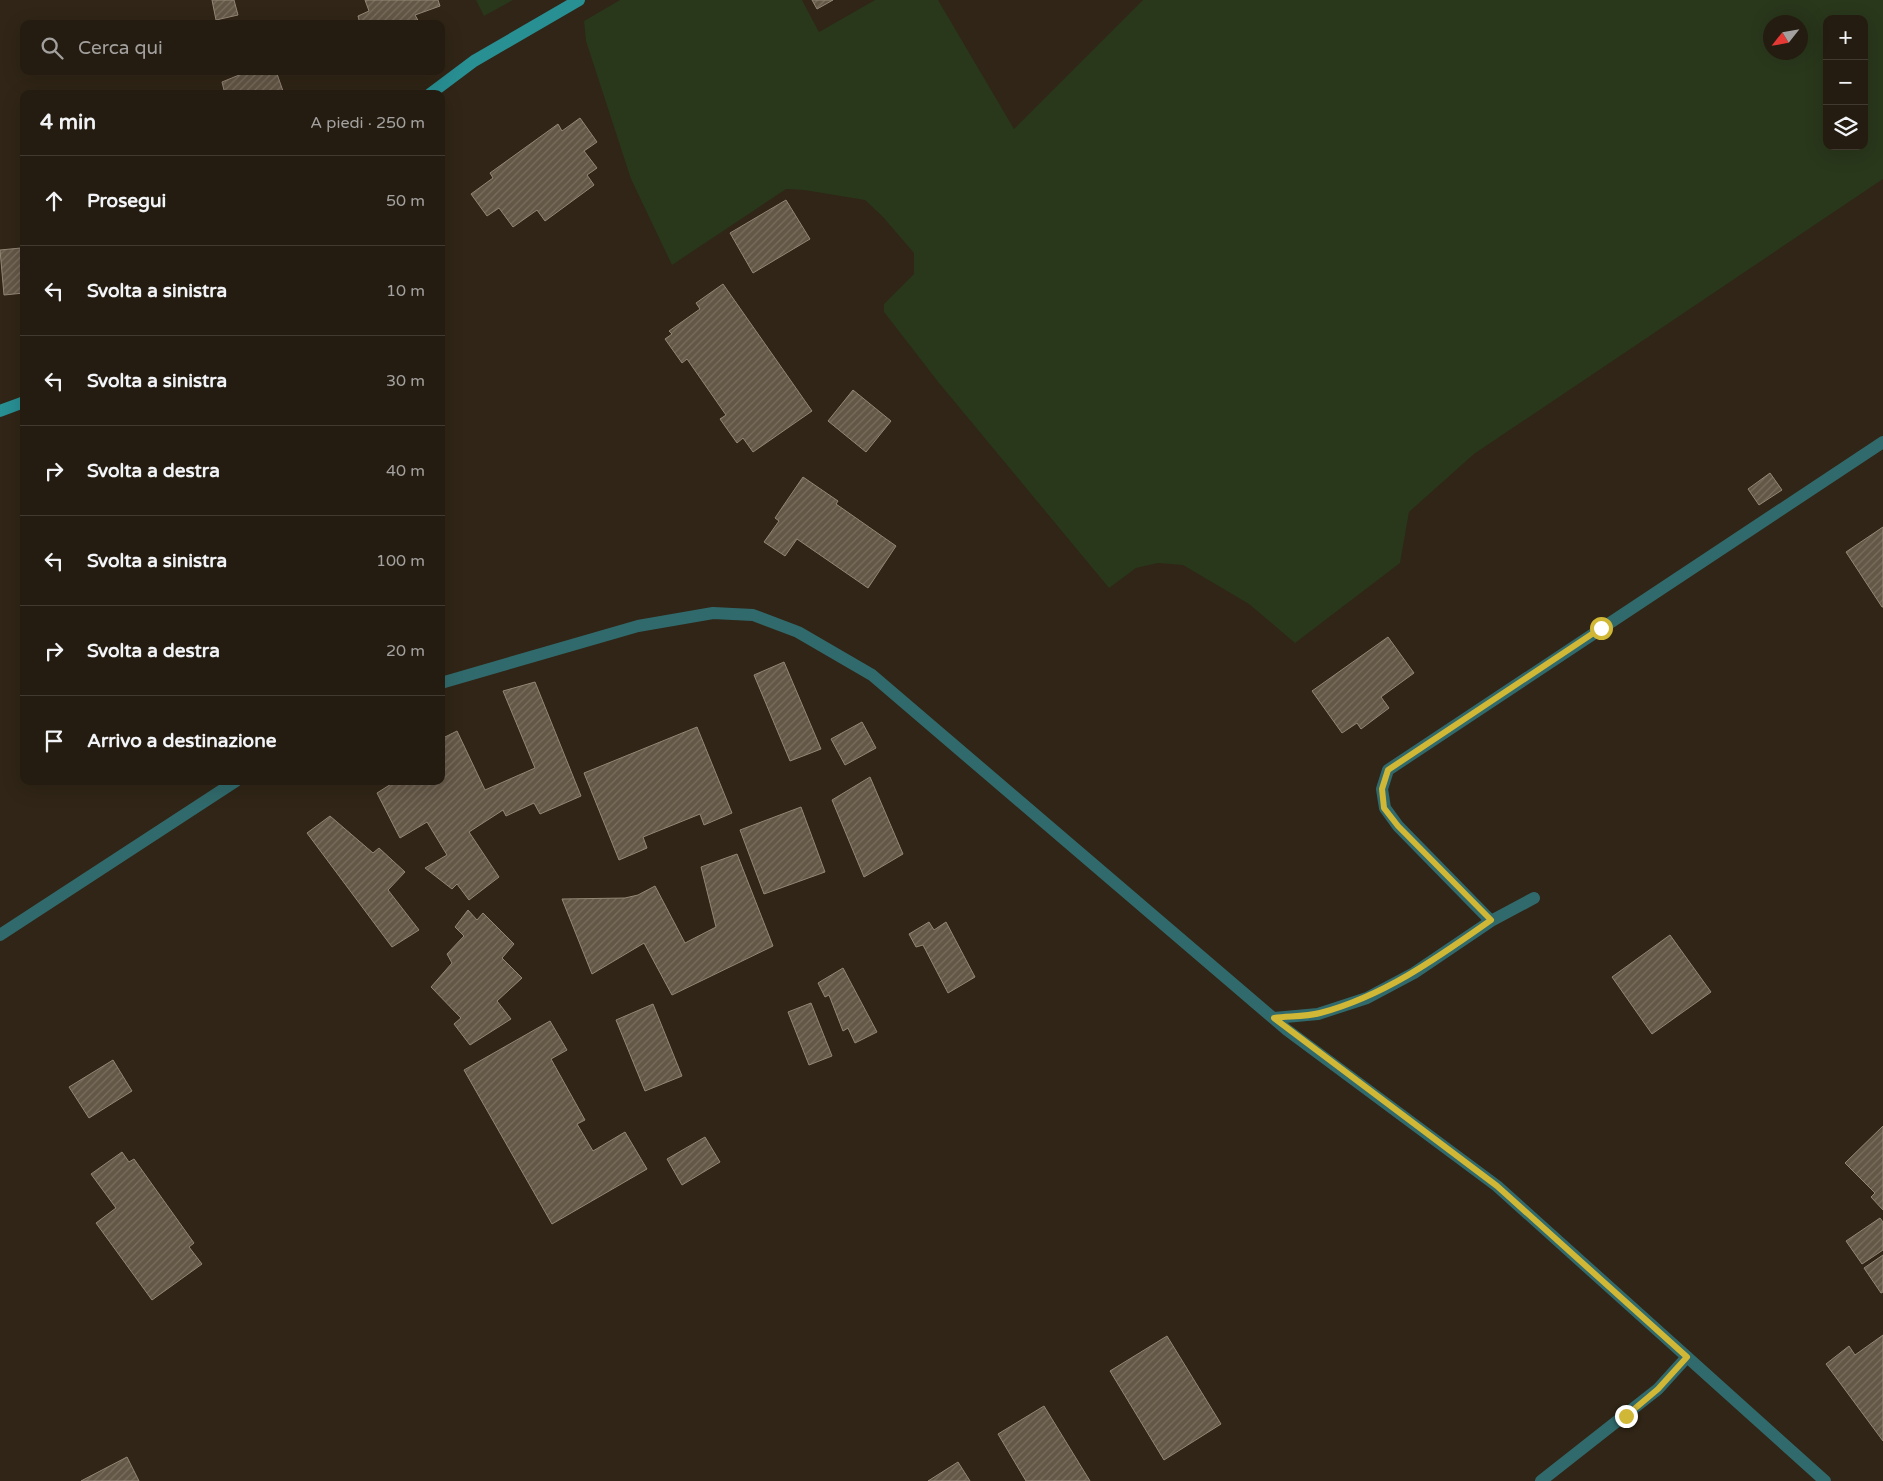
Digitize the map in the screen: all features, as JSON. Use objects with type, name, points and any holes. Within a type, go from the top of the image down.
[{"type":"main road","points":[[435,90],[474,61],[579,0]]},
{"type":"main road","points":[[0,411],[20,404]]},
{"type":"street","points":[[1491,920],[1398,826],[1384,808],[1382,789],[1388,770],[1883,442]]},
{"type":"street","points":[[445,682],[638,626],[714,613],[753,615],[798,632],[872,675],[1274,1018],[1497,1186],[1825,1481]]},
{"type":"street","points":[[0,935],[230,785]]},
{"type":"street","points":[[1274,1018],[1318,1014],[1367,998],[1414,973],[1491,920],[1534,898]]},
{"type":"street","points":[[1541,1481],[1658,1389],[1687,1357]]},
{"type":"green space","points":[[476,0],[513,0],[484,16]]},
{"type":"green space","points":[[620,0],[802,0],[819,32],[875,0],[938,0],[1014,129],[1143,0],[1883,0],[1883,179],[1474,454],[1409,512],[1400,563],[1295,643],[1249,604],[1183,565],[1158,563],[1136,568],[1109,588],[939,383],[884,312],[884,304],[914,274],[914,253],[883,217],[865,200],[786,189],[672,265],[631,179],[586,41],[584,21]]},
{"type":"building","points":[[212,0],[234,0],[238,15],[216,20]]},
{"type":"building","points":[[365,0],[438,0],[440,6],[415,15],[418,20],[359,20],[358,16],[369,11]]},
{"type":"building","points":[[812,0],[833,0],[817,9]]},
{"type":"building","points":[[239,75],[277,75],[283,90],[224,90],[222,82]]},
{"type":"building","points":[[580,118],[597,142],[584,151],[597,168],[587,175],[594,185],[545,221],[537,210],[513,227],[499,208],[487,216],[471,194],[493,178],[490,173],[558,124],[562,131]]},
{"type":"building","points":[[786,200],[810,239],[753,273],[730,233]]},
{"type":"building","points":[[20,248],[20,293],[4,295],[0,250]]},
{"type":"building","points":[[723,284],[812,411],[753,452],[743,438],[737,443],[720,419],[726,415],[687,359],[682,363],[665,339],[672,334],[669,331],[700,309],[696,303]]},
{"type":"building","points":[[853,390],[891,421],[866,452],[828,421]]},
{"type":"building","points":[[1770,473],[1782,490],[1759,505],[1748,489]]},
{"type":"building","points":[[803,477],[838,501],[836,504],[896,546],[868,588],[797,539],[785,556],[764,542],[779,521],[775,518]]},
{"type":"building","points":[[1883,527],[1883,607],[1882,607],[1846,552]]},
{"type":"building","points":[[1388,637],[1414,673],[1381,697],[1389,708],[1361,729],[1357,723],[1342,733],[1312,691]]},
{"type":"building","points":[[784,662],[821,749],[790,761],[754,675]]},
{"type":"building","points":[[535,682],[581,796],[540,814],[534,803],[506,816],[503,810],[469,832],[499,877],[469,900],[457,884],[452,889],[425,868],[447,855],[427,822],[400,838],[377,793],[390,785],[445,785],[445,737],[457,731],[485,790],[535,768],[503,691]]},
{"type":"building","points":[[862,722],[876,748],[845,765],[831,739]]},
{"type":"building","points":[[697,727],[732,813],[704,825],[700,814],[643,837],[647,848],[619,860],[584,773]]},
{"type":"building","points":[[870,777],[903,854],[864,877],[832,800]]},
{"type":"building","points":[[801,807],[825,872],[764,894],[740,830]]},
{"type":"building","points":[[330,816],[373,853],[379,848],[405,872],[388,890],[419,930],[392,947],[307,833]]},
{"type":"building","points":[[737,854],[773,946],[672,995],[644,943],[592,974],[562,899],[625,898],[638,895],[655,886],[685,943],[716,927],[701,867]]},
{"type":"building","points":[[468,910],[477,920],[483,913],[514,944],[502,958],[522,978],[497,1001],[511,1019],[470,1045],[454,1024],[461,1018],[431,987],[452,963],[447,954],[464,936],[455,927]]},
{"type":"building","points":[[929,922],[934,930],[946,922],[975,977],[948,993],[923,945],[916,947],[909,934]]},
{"type":"building","points":[[1670,935],[1711,992],[1652,1034],[1612,977]]},
{"type":"building","points":[[843,968],[877,1032],[855,1043],[848,1028],[843,1031],[829,995],[825,997],[818,983]]},
{"type":"building","points":[[811,1003],[832,1056],[809,1065],[788,1012]]},
{"type":"building","points":[[653,1004],[682,1076],[645,1091],[616,1020]]},
{"type":"building","points":[[550,1021],[567,1050],[551,1059],[585,1120],[577,1124],[593,1151],[625,1132],[647,1169],[552,1224],[464,1070]]},
{"type":"building","points":[[113,1060],[132,1091],[89,1118],[69,1087]]},
{"type":"building","points":[[1883,1126],[1883,1210],[1871,1197],[1875,1193],[1845,1163]]},
{"type":"building","points":[[705,1137],[720,1162],[682,1185],[667,1159]]},
{"type":"building","points":[[122,1152],[129,1162],[134,1159],[194,1243],[189,1247],[202,1264],[152,1300],[96,1223],[116,1208],[91,1174]]},
{"type":"building","points":[[1880,1218],[1883,1222],[1883,1250],[1862,1264],[1846,1241]]},
{"type":"building","points":[[1883,1255],[1883,1292],[1881,1293],[1864,1268]]},
{"type":"building","points":[[1883,1335],[1883,1441],[1826,1364],[1849,1346],[1855,1355]]},
{"type":"building","points":[[1167,1336],[1221,1424],[1164,1460],[1110,1371]]},
{"type":"building","points":[[1044,1406],[1090,1481],[1026,1481],[998,1434]]},
{"type":"building","points":[[127,1457],[139,1481],[81,1481]]},
{"type":"building","points":[[958,1462],[970,1481],[928,1481]]},
{"type":"route","points":[[1601,628],[1388,770],[1382,789],[1384,808],[1398,826],[1491,920],[1414,973],[1367,998],[1318,1014],[1274,1018],[1287,1030],[1497,1186],[1687,1357],[1658,1389],[1626,1416]]}]
